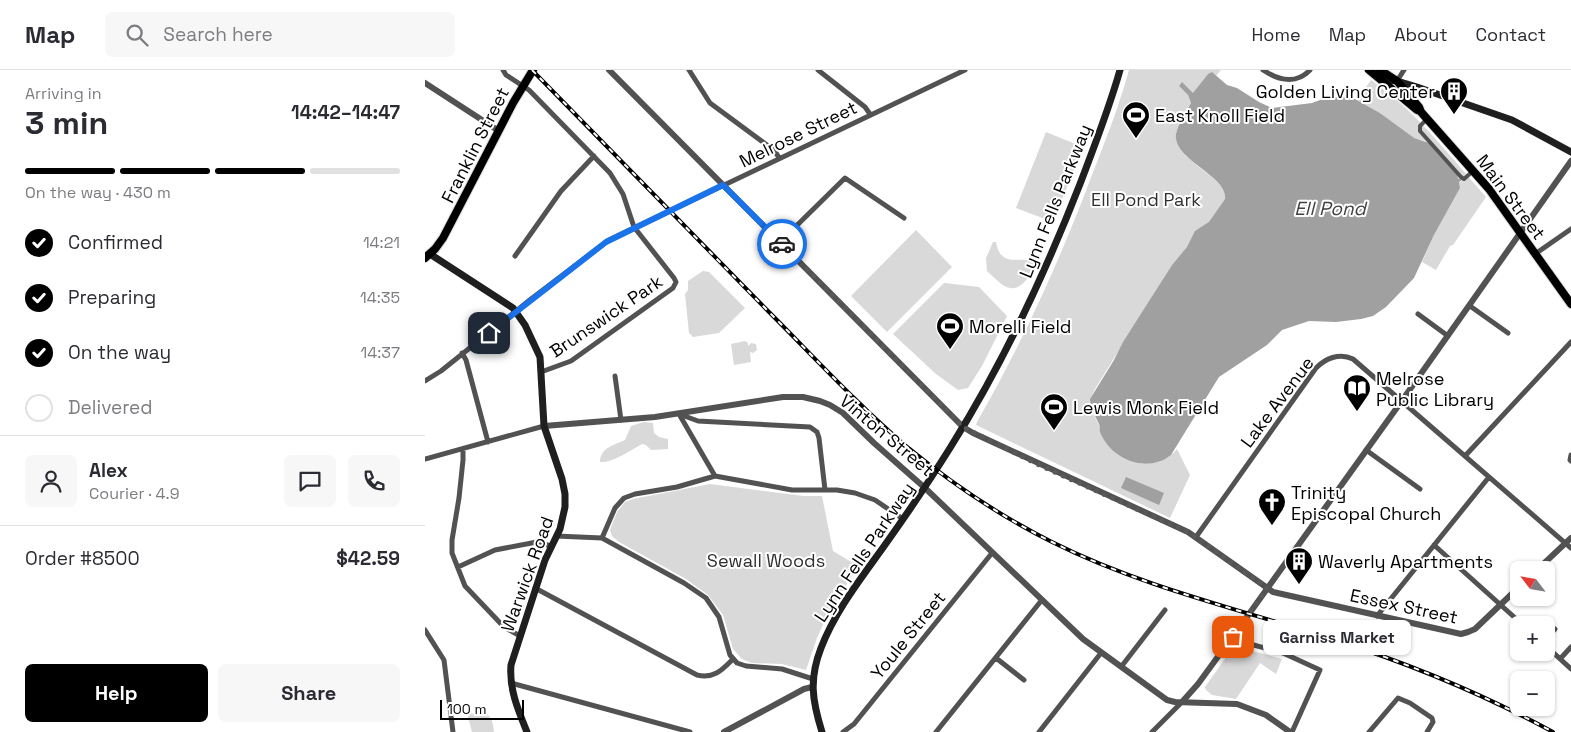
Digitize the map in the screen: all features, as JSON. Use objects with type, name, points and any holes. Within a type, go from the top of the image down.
[{"type":"main road","name":"Franklin Street","points":[[427,256],[445,234],[522,86],[533,70]]},
{"type":"main road","name":"Lynn Fells Parkway","points":[[822,732],[814,707],[812,687],[822,647],[839,612],[925,488],[1000,362],[1043,274],[1085,170],[1120,70]]},
{"type":"main road","name":"Main Street","points":[[1369,70],[1415,110],[1421,112]]},
{"type":"main road","name":"Main Street","points":[[1380,70],[1397,81],[1421,112],[1489,189],[1571,304]]},
{"type":"main road","points":[[1380,79],[1397,81],[1431,91],[1512,120],[1571,152]]},
{"type":"main road","points":[[427,256],[500,298],[516,310],[539,352],[544,426]]},
{"type":"main road","name":"Warwick Road","points":[[527,732],[511,683],[511,665],[535,588],[564,515],[565,494],[563,479],[544,426]]},
{"type":"street","points":[[503,70],[547,107],[607,169],[619,186],[634,227]]},
{"type":"street","name":"Essex Street","points":[[609,70],[963,427],[1041,466],[1196,537],[1267,588],[1279,594],[1456,634],[1463,634],[1475,629],[1510,596]]},
{"type":"street","points":[[689,70],[710,103],[774,151],[779,158]]},
{"type":"street","points":[[817,70],[865,107],[870,114]]},
{"type":"street","points":[[1263,70],[1275,77],[1287,80],[1301,77],[1310,70]]},
{"type":"street","points":[[1397,81],[1404,70]]},
{"type":"street","name":"Melrose Street","points":[[425,381],[602,245],[634,227],[962,71]]},
{"type":"street","points":[[425,83],[499,131]]},
{"type":"street","points":[[1427,119],[1420,126],[1420,131],[1461,177],[1464,179],[1473,171]]},
{"type":"street","points":[[515,256],[561,191],[594,156]]},
{"type":"street","points":[[1152,732],[1182,702],[1236,638],[1267,588],[1571,161]]},
{"type":"street","points":[[780,242],[846,178],[904,218]]},
{"type":"street","name":"Brunswick Park","points":[[541,372],[571,361],[675,286],[674,278],[634,227]]},
{"type":"street","points":[[1535,254],[1571,229]]},
{"type":"street","points":[[1469,306],[1508,333]]},
{"type":"street","points":[[1417,314],[1448,336]]},
{"type":"street","points":[[1465,456],[1571,342]]},
{"type":"street","points":[[462,353],[466,360],[488,442]]},
{"type":"street","name":"Lake Avenue","points":[[1196,537],[1321,363],[1333,357],[1341,356],[1351,358],[1571,548]]},
{"type":"street","points":[[615,376],[621,420]]},
{"type":"street","name":"Vinton Street","points":[[544,426],[679,414],[777,397],[796,397],[820,401],[834,407],[848,417],[874,444],[925,488],[1041,601],[1101,654],[1167,700],[1173,702],[1237,704],[1266,715],[1291,732]]},
{"type":"street","points":[[679,414],[715,476]]},
{"type":"street","points":[[679,414],[698,421],[810,426],[817,432],[819,438],[825,490]]},
{"type":"street","points":[[425,459],[544,426]]},
{"type":"street","points":[[463,449],[461,484],[451,546],[463,582],[467,588],[504,627],[520,636]]},
{"type":"street","points":[[1366,450],[1420,489]]},
{"type":"street","points":[[602,538],[615,508],[625,498],[715,476],[792,490],[851,492],[867,497],[903,519]]},
{"type":"street","points":[[1377,616],[1489,477]]},
{"type":"street","points":[[557,536],[602,538],[684,583],[706,598],[719,617],[733,659],[746,666],[782,669],[813,679]]},
{"type":"street","points":[[1547,561],[1571,538]]},
{"type":"street","points":[[458,567],[495,550],[537,542],[551,546]]},
{"type":"street","points":[[1434,545],[1514,616]]},
{"type":"street","name":"Youle Street","points":[[848,731],[992,553]]},
{"type":"street","points":[[535,588],[697,675],[715,675],[733,659]]},
{"type":"street","points":[[937,732],[1041,601]]},
{"type":"street","points":[[1121,667],[1165,610]]},
{"type":"street","points":[[425,630],[443,660],[453,732]]},
{"type":"street","points":[[1236,638],[1283,653],[1321,670],[1291,732]]},
{"type":"street","points":[[1561,659],[1571,647]]},
{"type":"street","points":[[1039,732],[1101,654]]},
{"type":"street","points":[[1555,654],[1571,669]]},
{"type":"street","points":[[996,658],[1025,680]]},
{"type":"street","points":[[511,683],[690,732]]},
{"type":"street","points":[[724,732],[804,689],[812,687]]},
{"type":"street","points":[[1369,732],[1398,698],[1431,717],[1433,722],[1427,732]]},
{"type":"green space","name":"Ell Pond Park","points":[[1129,70],[1221,70],[1216,76],[1215,74],[1208,74],[1193,94],[1182,83],[1179,86],[1188,95],[1191,103],[1180,122],[1176,135],[1177,144],[1183,153],[1218,183],[1223,190],[1225,199],[1210,222],[1172,265],[1098,384],[1090,402],[1091,410],[1108,443],[1113,450],[1128,461],[1145,464],[1154,463],[1163,460],[1177,449],[1190,475],[1170,518],[976,425],[1023,336],[1063,248],[1120,100]]},
{"type":"green space","points":[[1371,80],[1418,120],[1486,197],[1453,245],[1450,246],[1436,270],[1422,262],[1434,235],[1460,188],[1459,182],[1462,181],[1461,178],[1458,179],[1425,141],[1413,138],[1380,113],[1357,100]]},
{"type":"green space","points":[[1046,132],[1083,147],[1053,222],[1016,208]]},
{"type":"green space","points":[[916,230],[952,267],[887,332],[851,296]]},
{"type":"green space","points":[[993,242],[996,242],[999,251],[1007,259],[1024,260],[1034,264],[1028,277],[1018,287],[1010,288],[1004,286],[987,271],[986,258]]},
{"type":"green space","points":[[703,271],[709,272],[745,308],[719,333],[693,337],[689,333],[685,294],[688,290],[688,281]]},
{"type":"green space","name":"Morelli Field","points":[[944,283],[979,287],[1007,316],[982,366],[968,388],[958,390],[936,374],[893,334]]},
{"type":"green space","points":[[745,341],[748,343],[748,346],[751,343],[756,344],[757,350],[753,353],[750,352],[751,362],[734,365],[731,344]]},
{"type":"green space","points":[[644,422],[653,423],[654,433],[659,437],[668,439],[668,449],[651,450],[642,444],[616,458],[600,462],[602,453],[605,450],[625,440],[631,426]]},
{"type":"green space","name":"Sewall Woods","points":[[710,484],[804,496],[822,496],[833,551],[858,566],[827,616],[806,670],[782,664],[752,663],[742,659],[733,649],[723,615],[708,595],[686,579],[619,542],[612,536],[610,530],[617,512],[625,502]]},
{"type":"green space","points":[[1234,646],[1282,659],[1276,674],[1260,663],[1236,699],[1212,695],[1205,687]]},
{"type":"green space","points":[[484,712],[493,723],[494,732],[472,732],[468,717],[470,713],[479,715]]},
{"type":"water","name":"Ell Pond","points":[[1212,72],[1227,85],[1237,88],[1272,108],[1312,103],[1328,97],[1355,99],[1380,113],[1414,138],[1429,143],[1457,173],[1458,179],[1461,178],[1462,180],[1459,182],[1460,188],[1434,235],[1414,278],[1386,307],[1373,316],[1361,319],[1336,322],[1309,321],[1282,330],[1267,345],[1219,377],[1171,455],[1162,461],[1141,463],[1121,457],[1105,442],[1090,399],[1123,342],[1172,265],[1187,247],[1195,231],[1209,222],[1225,199],[1224,190],[1218,182],[1182,152],[1177,143],[1176,134],[1180,122],[1191,103],[1188,95],[1179,86],[1182,82],[1193,93],[1208,74]]},
{"type":"water","points":[[1126,477],[1164,493],[1159,505],[1121,488]]},
{"type":"railway","points":[[532,70],[870,414],[923,460],[976,498],[1052,542],[1086,558],[1156,585],[1391,659],[1473,693],[1553,732]]},
{"type":"way so far","points":[[782,244],[963,427],[1041,466],[1188,532],[1267,588],[1233,637]]},
{"type":"place","name":"Golden Living Center","points":[[1454,115]]},
{"type":"place","name":"East Knoll Field","points":[[1136,139]]},
{"type":"place","name":"Morelli Field","points":[[950,350]]},
{"type":"place","name":"Melrose Public Library","points":[[1357,412]]},
{"type":"place","name":"Lewis Monk Field","points":[[1054,431]]},
{"type":"place","name":"Trinity Episcopal Church","points":[[1272,526]]},
{"type":"place","name":"Waverly Apartments","points":[[1299,585]]},
{"type":"place","name":"Garniss Market","points":[[1233,637]]},
{"type":"route","points":[[489,333],[606,242],[723,185],[782,244]]}]
